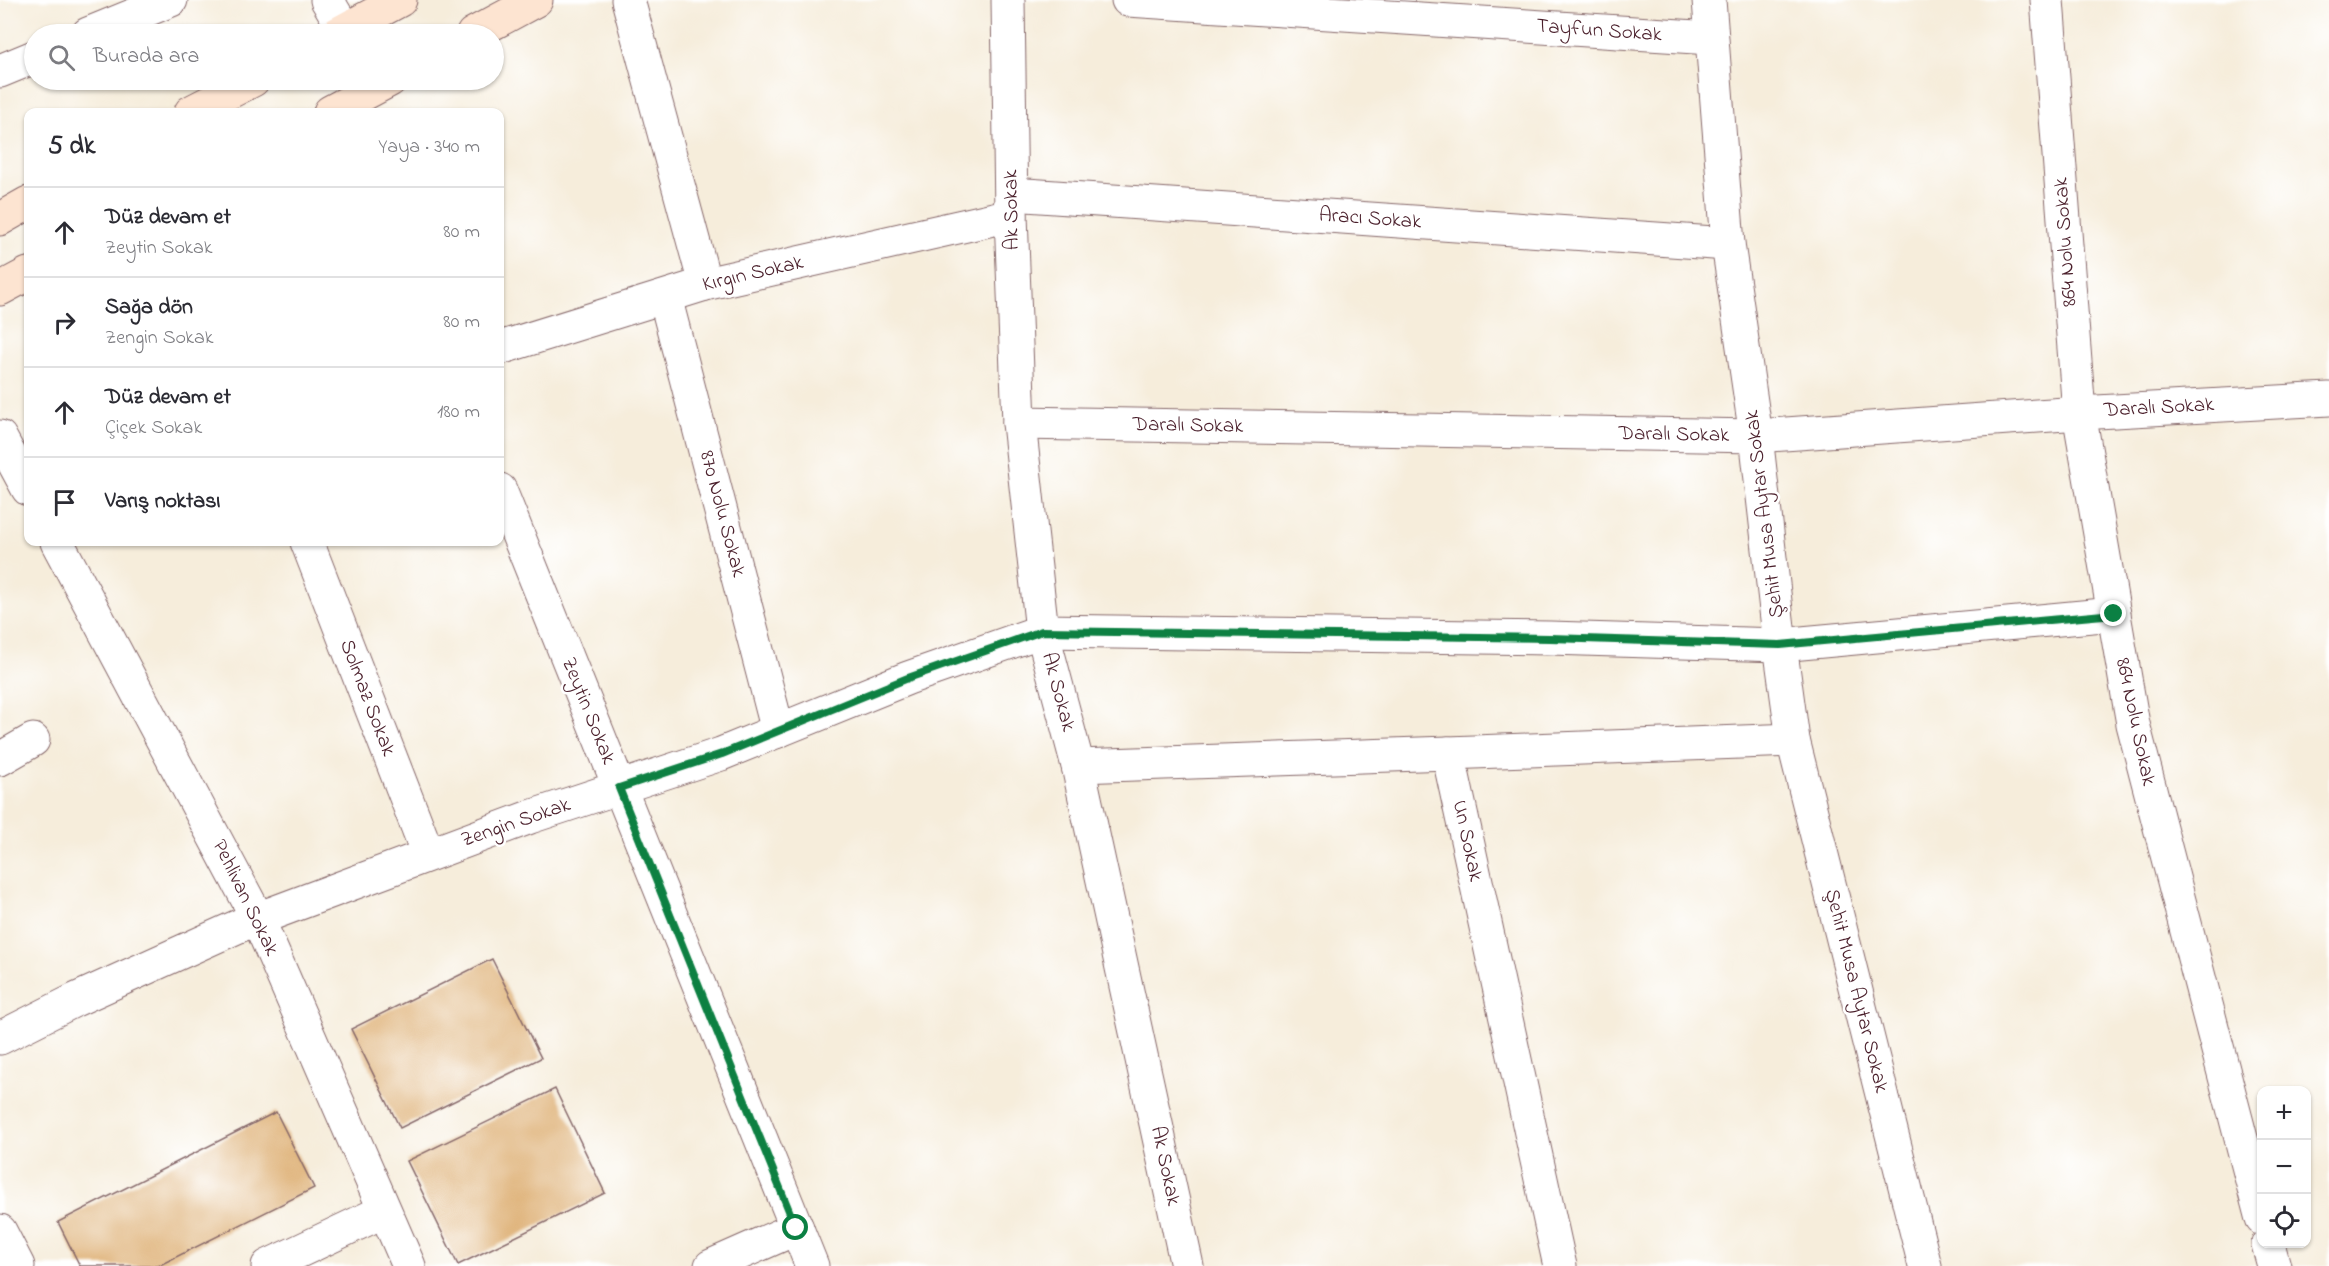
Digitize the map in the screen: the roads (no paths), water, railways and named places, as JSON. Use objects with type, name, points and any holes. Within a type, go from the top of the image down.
[{"type":"main road","points":[[356,24],[400,0]]},
{"type":"main road","points":[[492,24],[536,0]]},
{"type":"main road","points":[[199,108],[234,90]]},
{"type":"main road","points":[[346,108],[374,90]]},
{"type":"main road","points":[[0,219],[24,205]]},
{"type":"main road","points":[[0,289],[24,276]]},
{"type":"street","points":[[112,24],[171,0]]},
{"type":"street","points":[[327,0],[338,24]]},
{"type":"street","points":[[628,0],[705,284]]},
{"type":"street","name":"Ak Sokak","points":[[1008,0],[1011,204],[1018,423],[1042,631],[1078,766],[1187,1266]]},
{"type":"street","name":"Tayfun Sokak","points":[[1128,0],[1711,38]]},
{"type":"street","name":"Şehit Musa Aytar Sokak","points":[[1709,0],[1728,244],[1756,436],[1793,740],[1925,1266]]},
{"type":"street","name":"864 Nolu Sokak","points":[[2047,0],[2079,413],[2133,724],[2257,1200]]},
{"type":"street","points":[[0,72],[24,61]]},
{"type":"street","name":"Kırgın Sokak","points":[[504,347],[705,284],[1011,204]]},
{"type":"street","name":"Aracı Sokak","points":[[1011,204],[1728,244]]},
{"type":"street","name":"870 Nolu Sokak","points":[[665,297],[778,731]]},
{"type":"street","name":"Daralı Sokak","points":[[1018,423],[1756,436],[2079,413],[2329,399]]},
{"type":"street","points":[[0,437],[24,482]]},
{"type":"street","name":"Zeytin Sokak","points":[[504,500],[812,1266]]},
{"type":"street","name":"Pehlivan Sokak","points":[[59,546],[258,919],[409,1266]]},
{"type":"street","name":"Solmaz Sokak","points":[[309,546],[428,854]]},
{"type":"street","points":[[1042,631],[1550,638],[1780,645],[2114,614]]},
{"type":"street","name":"Zengin Sokak","points":[[0,1038],[75,1000],[258,919],[530,817],[722,754],[908,678],[1042,631]]},
{"type":"street","points":[[0,759],[33,740]]},
{"type":"street","points":[[1078,766],[1793,740]]},
{"type":"street","name":"Un Sokak","points":[[1448,753],[1560,1266]]},
{"type":"street","points":[[268,1266],[384,1211]]},
{"type":"street","points":[[711,1266],[796,1228]]},
{"type":"street","points":[[0,1231],[18,1266]]},
{"type":"street","points":[[2269,1248],[2274,1266]]}]
